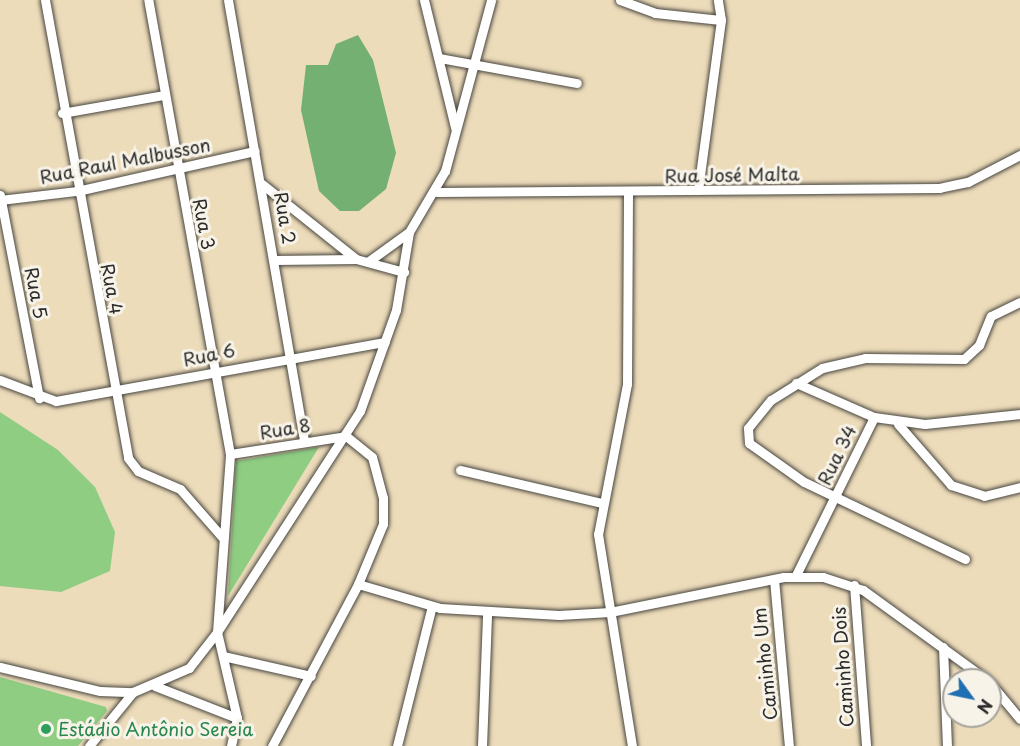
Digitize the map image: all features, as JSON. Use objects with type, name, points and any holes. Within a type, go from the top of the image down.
[{"type":"street","name":"Rua 4","points":[[45,0],[76,191],[130,464],[180,489],[222,537]]},
{"type":"street","name":"Rua 3","points":[[148,0],[230,454],[222,537],[217,632],[237,718]]},
{"type":"street","name":"Rua 2","points":[[228,0],[292,356],[304,442]]},
{"type":"street","points":[[424,0],[456,130]]},
{"type":"street","points":[[369,261],[409,232],[437,192],[491,0]]},
{"type":"street","points":[[620,0],[655,13],[721,20]]},
{"type":"street","points":[[698,190],[721,20],[718,0]]},
{"type":"street","points":[[439,58],[577,83]]},
{"type":"street","points":[[62,114],[164,95]]},
{"type":"street","name":"Rua Raul Malbusson","points":[[0,198],[76,191],[255,152]]},
{"type":"street","name":"Rua José Malta","points":[[437,192],[628,194],[698,190],[939,188],[968,182],[1020,155]]},
{"type":"street","points":[[262,184],[356,259]]},
{"type":"street","points":[[628,194],[627,384],[602,503],[599,547],[632,746]]},
{"type":"street","name":"Rua 5","points":[[0,198],[39,398]]},
{"type":"street","points":[[0,666],[100,692],[133,692],[155,686],[189,668],[217,632],[345,436],[385,342],[404,272],[409,232]]},
{"type":"street","points":[[275,260],[356,259],[404,272]]},
{"type":"street","points":[[965,559],[835,498],[782,467],[747,438],[760,409],[796,382],[846,361],[955,362],[979,345],[991,316],[1020,302]]},
{"type":"street","name":"Rua 6","points":[[39,398],[67,400],[115,388],[215,372],[292,356],[385,342]]},
{"type":"street","points":[[0,380],[39,398]]},
{"type":"street","points":[[796,382],[874,417]]},
{"type":"street","name":"Rua 34","points":[[796,575],[874,417],[898,424],[1020,414]]},
{"type":"street","points":[[898,424],[924,459],[962,490],[984,496],[1020,488]]},
{"type":"street","points":[[272,746],[358,584],[385,514],[370,453],[345,436]]},
{"type":"street","name":"Rua 8","points":[[230,454],[345,436]]},
{"type":"street","points":[[460,470],[602,503]]},
{"type":"street","points":[[358,584],[432,606],[487,613],[610,612],[796,575],[854,585],[971,668]]},
{"type":"street","name":"Caminho Um","points":[[774,579],[789,746]]},
{"type":"street","name":"Caminho Dois","points":[[854,585],[866,746]]},
{"type":"street","points":[[397,746],[432,606]]},
{"type":"street","points":[[482,746],[487,613]]},
{"type":"street","points":[[943,647],[947,746]]},
{"type":"street","points":[[223,656],[311,676]]},
{"type":"street","points":[[155,686],[237,718],[231,746]]},
{"type":"street","points":[[89,746],[133,692]]},
{"type":"street","points":[[1002,697],[1020,719]]},
{"type":"green space","points":[[358,35],[373,60],[396,153],[386,189],[359,211],[340,211],[319,191],[301,110],[306,65],[328,65],[336,44]]},
{"type":"green space","points":[[0,412],[58,450],[95,487],[115,532],[110,571],[61,592],[0,586]]},
{"type":"green space","points":[[319,447],[228,596],[236,461]]},
{"type":"green space","name":"Estádio Antônio Sereia","points":[[0,677],[106,707],[107,711],[78,746],[0,746]]},
{"type":"place","name":"Estádio Antônio Sereia","points":[[46,729]]}]
